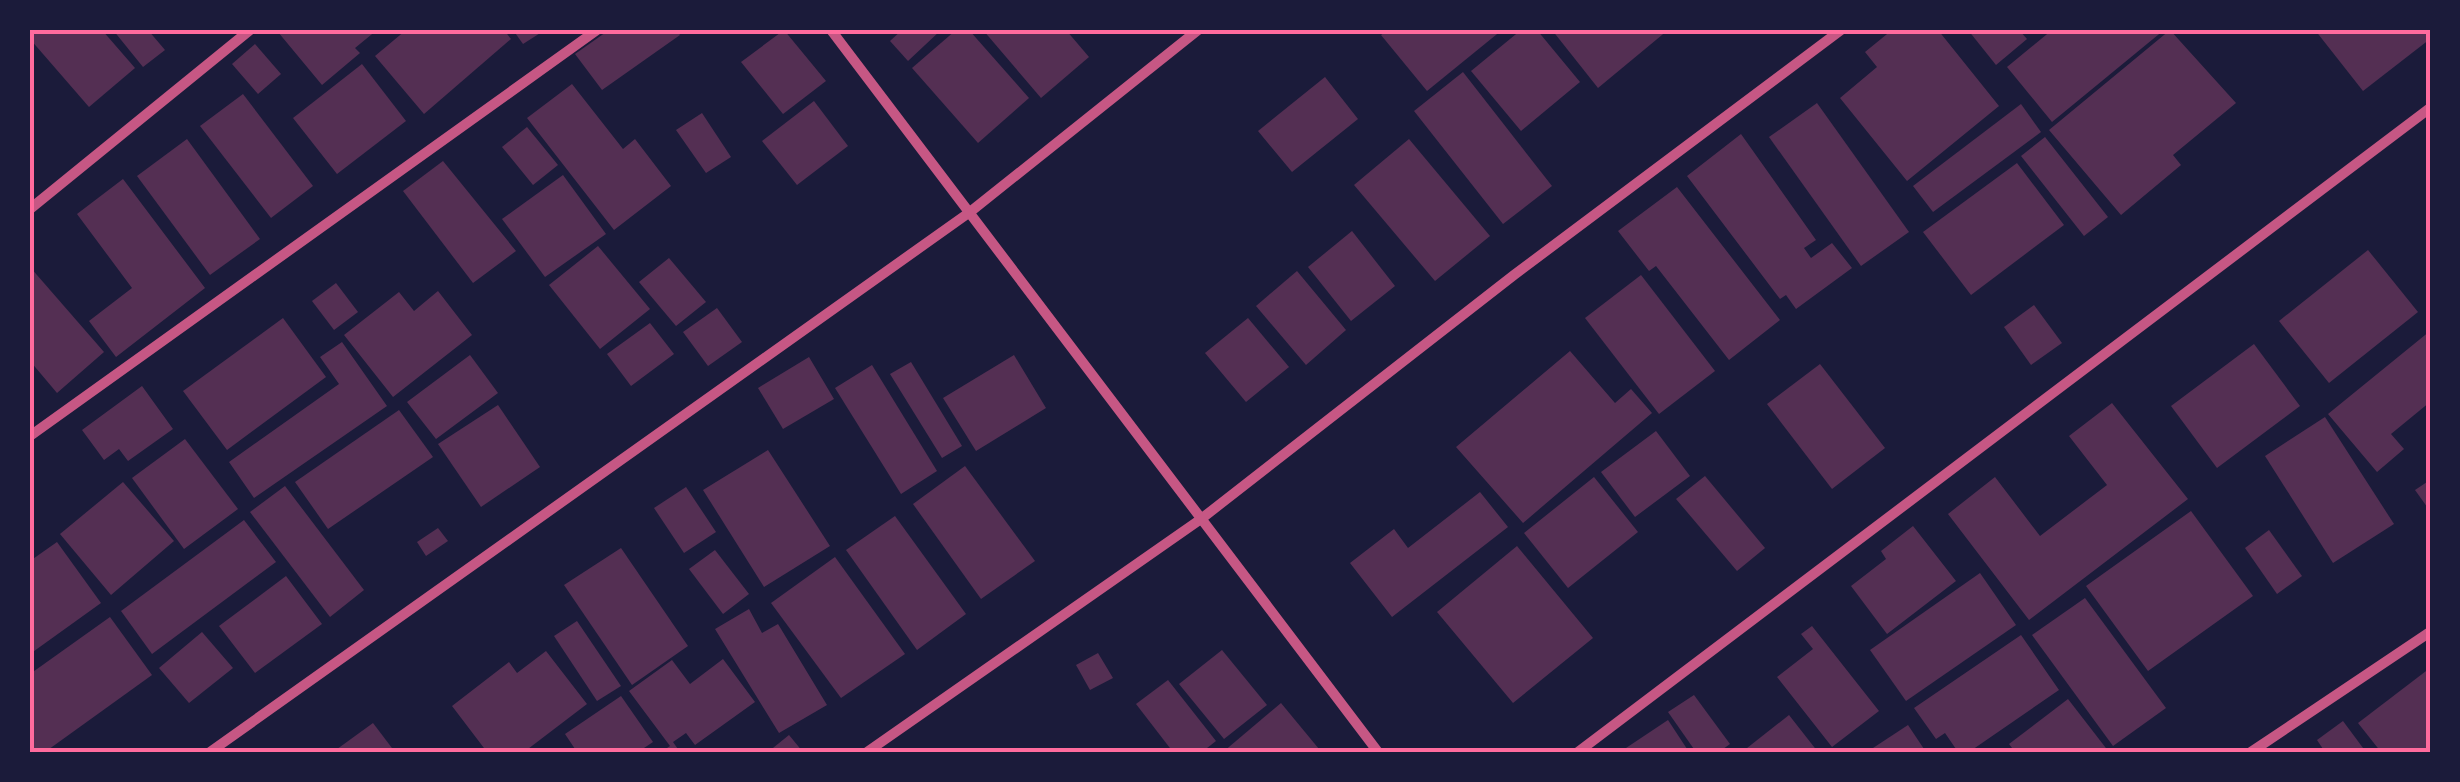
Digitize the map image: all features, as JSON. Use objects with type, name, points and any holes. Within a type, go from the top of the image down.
[{"type":"street","points":[[30,209],[250,30]]},
{"type":"street","points":[[30,436],[596,30]]},
{"type":"street","points":[[831,30],[1378,752]]},
{"type":"street","points":[[210,752],[970,212],[1198,30]]},
{"type":"street","points":[[868,752],[1201,519],[1514,275],[1841,30]]},
{"type":"street","points":[[1578,752],[2430,108]]},
{"type":"street","points":[[2251,752],[2430,632]]},
{"type":"building","points":[[30,30],[102,30],[135,68],[89,107],[30,39]]},
{"type":"building","points":[[113,30],[148,30],[165,50],[143,67]]},
{"type":"building","points":[[377,30],[355,48],[360,53],[322,85],[278,32]]},
{"type":"building","points":[[406,30],[504,30],[511,39],[424,114],[375,56]]},
{"type":"building","points":[[513,30],[545,30],[523,44]]},
{"type":"building","points":[[609,30],[677,30],[680,35],[602,90],[575,54]]},
{"type":"building","points":[[784,30],[826,81],[783,114],[741,62]]},
{"type":"building","points":[[902,30],[941,30],[908,61],[890,41]]},
{"type":"building","points":[[956,30],[969,30],[1029,98],[978,143],[912,68]]},
{"type":"building","points":[[983,30],[1066,30],[1089,57],[1041,98]]},
{"type":"building","points":[[1388,30],[1502,30],[1427,91],[1381,35]]},
{"type":"building","points":[[1521,30],[1537,30],[1580,82],[1521,131],[1471,71]]},
{"type":"building","points":[[1552,30],[1668,30],[1598,88]]},
{"type":"building","points":[[1892,30],[1938,30],[1999,106],[1907,181],[1840,98],[1877,67],[1865,52]]},
{"type":"building","points":[[1968,30],[2019,30],[2027,39],[1996,65]]},
{"type":"building","points":[[2052,30],[2164,30],[2052,122],[2007,67]]},
{"type":"building","points":[[2170,30],[2236,103],[2173,155],[2181,165],[2121,215],[2049,130]]},
{"type":"building","points":[[2315,30],[2430,30],[2430,39],[2363,91]]},
{"type":"building","points":[[255,44],[281,74],[258,94],[232,64]]},
{"type":"building","points":[[362,64],[406,121],[337,174],[293,118]]},
{"type":"building","points":[[1463,72],[1552,186],[1503,224],[1414,111]]},
{"type":"building","points":[[1325,77],[1358,119],[1292,172],[1258,131]]},
{"type":"building","points":[[572,84],[623,149],[635,139],[671,186],[614,230],[527,118]]},
{"type":"building","points":[[243,94],[313,186],[271,218],[200,126]]},
{"type":"building","points":[[814,101],[848,146],[797,185],[762,141]]},
{"type":"building","points":[[1817,103],[1909,232],[1861,266],[1769,137]]},
{"type":"building","points":[[2021,104],[2041,132],[1933,212],[1913,186]]},
{"type":"building","points":[[702,113],[731,157],[706,173],[676,130]]},
{"type":"building","points":[[527,127],[558,165],[533,185],[502,147]]},
{"type":"building","points":[[1741,134],[1816,240],[1804,248],[1811,258],[1832,243],[1852,268],[1796,309],[1786,295],[1780,299],[1687,176]]},
{"type":"building","points":[[2045,137],[2108,217],[2084,236],[2021,156]]},
{"type":"building","points":[[187,139],[260,239],[210,275],[137,176]]},
{"type":"building","points":[[1409,139],[1490,236],[1435,281],[1354,185]]},
{"type":"building","points":[[443,161],[516,251],[473,283],[403,191]]},
{"type":"building","points":[[2017,163],[2064,225],[1971,295],[1923,232]]},
{"type":"building","points":[[563,175],[606,234],[545,277],[502,219]]},
{"type":"building","points":[[123,179],[205,288],[116,357],[89,321],[132,288],[77,214]]},
{"type":"building","points":[[1677,187],[1780,320],[1729,360],[1656,266],[1649,271],[1618,231]]},
{"type":"building","points":[[1352,231],[1395,286],[1351,321],[1308,267]]},
{"type":"building","points":[[598,246],[650,309],[600,349],[549,285]]},
{"type":"building","points":[[2368,250],[2418,312],[2329,383],[2279,321]]},
{"type":"building","points":[[669,258],[706,302],[676,326],[639,282]]},
{"type":"building","points":[[30,267],[104,352],[57,393],[30,361]]},
{"type":"building","points":[[1297,271],[1346,330],[1306,365],[1256,306]]},
{"type":"building","points":[[1641,275],[1715,371],[1659,414],[1585,318]]},
{"type":"building","points":[[336,283],[358,312],[334,330],[312,301]]},
{"type":"building","points":[[438,291],[472,335],[393,397],[344,335],[399,292],[414,311]]},
{"type":"building","points":[[2034,305],[2062,343],[2031,365],[2004,327]]},
{"type":"building","points":[[717,308],[742,342],[708,366],[683,332]]},
{"type":"building","points":[[283,318],[326,377],[227,450],[183,391]]},
{"type":"building","points":[[1248,318],[1289,367],[1246,402],[1205,353]]},
{"type":"building","points":[[650,323],[674,354],[631,386],[607,354]]},
{"type":"building","points":[[2430,331],[2430,402],[2391,434],[2404,449],[2377,472],[2328,414]]},
{"type":"building","points":[[342,342],[387,406],[254,498],[229,462],[339,384],[320,357]]},
{"type":"building","points":[[2254,344],[2300,406],[2217,468],[2171,406]]},
{"type":"building","points":[[1570,351],[1615,403],[1631,389],[1652,413],[1523,523],[1456,447]]},
{"type":"building","points":[[470,355],[498,393],[436,439],[407,402]]},
{"type":"building","points":[[1014,355],[1046,408],[976,451],[943,398]]},
{"type":"building","points":[[809,357],[834,399],[783,429],[758,388]]},
{"type":"building","points":[[911,362],[962,446],[942,458],[890,374]]},
{"type":"building","points":[[1820,364],[1885,448],[1832,489],[1767,404]]},
{"type":"building","points":[[872,365],[937,471],[901,494],[835,388]]},
{"type":"building","points":[[142,386],[173,429],[128,461],[119,449],[104,460],[82,430]]},
{"type":"building","points":[[2112,403],[2188,499],[2029,620],[1948,514],[1995,477],[2040,536],[2107,485],[2069,436]]},
{"type":"building","points":[[498,405],[540,467],[481,507],[438,444]]},
{"type":"building","points":[[399,410],[433,457],[328,529],[295,482]]},
{"type":"building","points":[[2325,417],[2394,524],[2333,563],[2265,456]]},
{"type":"building","points":[[1656,431],[1690,476],[1635,517],[1601,472]]},
{"type":"building","points":[[185,439],[238,509],[184,549],[132,478]]},
{"type":"building","points":[[768,450],[830,546],[764,587],[703,490]]},
{"type":"building","points":[[965,466],[1035,561],[981,599],[913,504]]},
{"type":"building","points":[[1705,476],[1765,548],[1737,571],[1676,499]]},
{"type":"building","points":[[1594,477],[1638,532],[1568,588],[1524,533]]},
{"type":"building","points":[[2430,480],[2430,511],[2415,490]]},
{"type":"building","points":[[123,482],[174,541],[111,595],[60,534]]},
{"type":"building","points":[[285,486],[364,590],[330,617],[250,512]]},
{"type":"building","points":[[686,487],[716,532],[684,553],[654,508]]},
{"type":"building","points":[[1480,492],[1508,527],[1392,617],[1350,563],[1394,529],[1408,548]]},
{"type":"building","points":[[2191,511],[2253,596],[2148,671],[2086,586]]},
{"type":"building","points":[[895,516],[966,614],[917,650],[846,550]]},
{"type":"building","points":[[244,520],[276,562],[152,654],[121,611]]},
{"type":"building","points":[[1913,526],[1956,581],[1887,634],[1851,586],[1886,559],[1881,551]]},
{"type":"building","points":[[438,528],[448,541],[426,556],[417,542]]},
{"type":"building","points":[[2269,530],[2302,576],[2277,594],[2245,548]]},
{"type":"building","points":[[57,542],[101,603],[30,654],[30,561]]},
{"type":"building","points":[[1517,546],[1593,638],[1513,703],[1437,612]]},
{"type":"building","points":[[621,548],[688,646],[632,685],[564,585]]},
{"type":"building","points":[[715,550],[749,594],[723,614],[689,569]]},
{"type":"building","points":[[835,557],[905,654],[841,698],[771,603]]},
{"type":"building","points":[[1980,573],[2016,625],[1906,701],[1870,650]]},
{"type":"building","points":[[286,576],[322,624],[255,673],[219,626]]},
{"type":"building","points":[[2085,598],[2166,708],[2113,746],[2032,635]]},
{"type":"building","points":[[749,609],[762,633],[778,624],[827,705],[779,733],[715,629]]},
{"type":"building","points":[[110,617],[152,675],[45,752],[30,752],[30,674]]},
{"type":"building","points":[[577,621],[621,686],[597,701],[554,636]]},
{"type":"building","points":[[1812,626],[1879,711],[1832,747],[1777,677],[1813,649],[1801,634]]},
{"type":"building","points":[[202,632],[233,668],[189,703],[159,668]]},
{"type":"building","points":[[2021,635],[2059,690],[1969,752],[1958,752],[1945,733],[1936,739],[1914,708]]},
{"type":"building","points":[[1222,650],[1267,705],[1224,739],[1179,684]]},
{"type":"building","points":[[546,651],[587,704],[524,752],[487,752],[452,706],[509,662],[517,673]]},
{"type":"building","points":[[1098,653],[1113,678],[1090,690],[1076,665]]},
{"type":"building","points":[[723,659],[755,702],[695,745],[686,733],[673,742],[680,752],[661,752],[670,746],[629,691],[672,660],[690,684]]},
{"type":"building","points":[[2430,668],[2430,752],[2381,752],[2358,723]]},
{"type":"building","points":[[1168,680],[1216,741],[1202,752],[1173,752],[1136,704]]},
{"type":"building","points":[[1694,695],[1730,744],[1719,752],[1696,752],[1668,712]]},
{"type":"building","points":[[621,696],[653,742],[638,752],[577,752],[565,734]]},
{"type":"building","points":[[2068,699],[2109,752],[2015,752],[2009,744]]},
{"type":"building","points":[[1281,703],[1319,749],[1223,752]]},
{"type":"building","points":[[1789,715],[1818,752],[1742,752]]},
{"type":"building","points":[[1668,720],[1689,752],[1620,752]]},
{"type":"building","points":[[2343,721],[2366,752],[2325,752],[2317,740]]},
{"type":"building","points":[[373,723],[395,752],[333,752]]},
{"type":"building","points":[[1908,725],[1926,752],[1875,752],[1873,748]]},
{"type":"building","points":[[789,735],[803,752],[768,752]]}]
